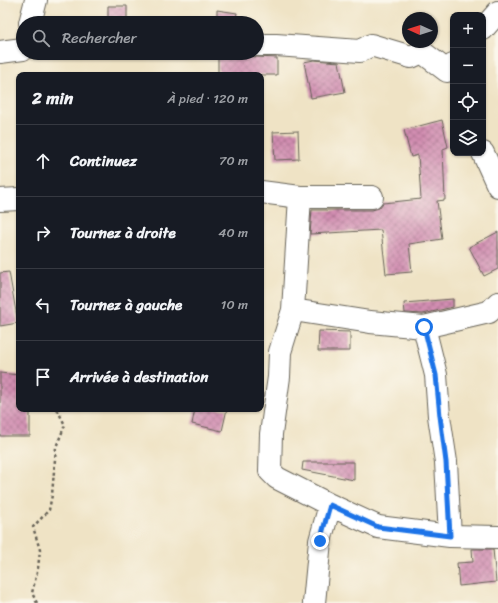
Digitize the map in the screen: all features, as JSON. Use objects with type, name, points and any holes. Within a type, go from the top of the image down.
[{"type":"street","points":[[32,16],[36,0]]},
{"type":"street","points":[[486,26],[498,12]]},
{"type":"street","points":[[264,45],[360,51],[371,45],[411,57],[422,52],[450,73]]},
{"type":"street","points":[[0,52],[16,50]]},
{"type":"street","points":[[484,156],[498,186]]},
{"type":"street","points":[[264,192],[300,197],[372,197]]},
{"type":"street","points":[[300,197],[294,310],[280,352],[271,434],[270,471],[277,478],[378,527],[450,536],[498,537]]},
{"type":"street","points":[[0,200],[16,199]]},
{"type":"street","points":[[294,310],[370,322],[424,327],[489,312],[498,303]]},
{"type":"street","points":[[424,327],[436,375],[446,462],[450,536]]},
{"type":"street","points":[[314,603],[320,541],[330,505]]},
{"type":"path","points":[[37,603],[32,593],[38,568],[40,550],[33,527],[49,510],[52,496],[56,447],[65,425],[58,412]]},
{"type":"building","points":[[108,6],[127,6],[127,16],[108,16]]},
{"type":"building","points":[[217,10],[237,13],[236,16],[217,16]]},
{"type":"building","points":[[264,57],[277,58],[277,75],[264,75],[264,72],[218,72],[218,60],[264,60]]},
{"type":"building","points":[[314,60],[339,62],[345,92],[311,98],[304,62]]},
{"type":"building","points":[[442,120],[448,147],[443,149],[445,200],[437,201],[442,239],[409,244],[412,272],[386,274],[381,230],[310,234],[312,210],[372,210],[379,208],[383,203],[421,199],[418,155],[411,157],[404,130]]},
{"type":"building","points":[[298,131],[299,159],[275,160],[273,132]]},
{"type":"building","points":[[498,232],[498,269],[484,276],[469,247]]},
{"type":"building","points":[[9,272],[16,312],[16,323],[0,326],[0,273]]},
{"type":"building","points":[[453,299],[453,307],[423,314],[405,313],[404,303]]},
{"type":"building","points":[[319,331],[350,332],[350,351],[318,351]]},
{"type":"building","points":[[0,373],[16,375],[16,412],[30,412],[30,436],[0,436]]},
{"type":"building","points":[[194,412],[226,412],[222,431],[192,424]]},
{"type":"building","points":[[303,462],[354,462],[354,480],[302,470]]},
{"type":"building","points":[[472,549],[493,549],[496,582],[459,586],[457,563],[473,562]]},
{"type":"route","points":[[320,541],[330,505],[378,527],[450,536],[446,462],[436,375],[424,327]]}]
